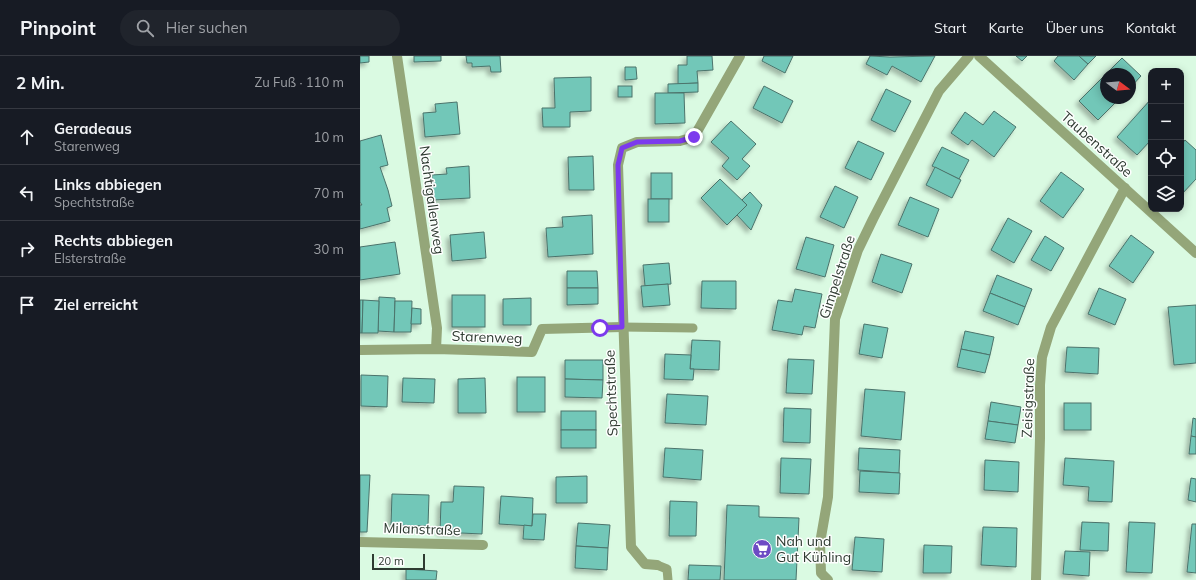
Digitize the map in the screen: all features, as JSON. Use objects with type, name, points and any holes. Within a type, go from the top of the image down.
[{"type":"street","name":"Nachtigallenweg","points":[[397,56],[437,328],[436,349]]},
{"type":"street","name":"Spechtstraße","points":[[657,565],[644,564],[631,547],[622,327],[618,165],[622,148],[637,142],[680,141],[694,137],[740,56]]},
{"type":"street","name":"Gimpelstraße","points":[[828,580],[821,574],[820,543],[828,497],[835,319],[858,250],[873,219],[939,91],[969,56]]},
{"type":"street","name":"Taubenstraße","points":[[979,56],[1196,253]]},
{"type":"street","name":"Zeisigstraße","points":[[1036,580],[1040,385],[1042,357],[1051,327],[1125,188]]},
{"type":"street","name":"Starenweg","points":[[360,350],[436,349],[532,352],[542,329],[622,327]]},
{"type":"street","name":"Milanstraße","points":[[360,542],[483,545]]},
{"type":"lane","points":[[622,327],[693,328]]},
{"type":"lane","points":[[657,565],[667,569],[668,580]]},
{"type":"building","points":[[360,56],[369,56],[369,62],[360,63]]},
{"type":"building","points":[[414,56],[441,56],[441,61],[414,62]]},
{"type":"building","points":[[466,56],[500,56],[501,72],[491,72],[490,66],[472,67],[472,63],[467,63]]},
{"type":"building","points":[[687,56],[712,56],[713,70],[697,71],[698,83],[678,84],[678,65],[687,65]]},
{"type":"building","points":[[764,56],[793,56],[785,73],[762,61]]},
{"type":"building","points":[[870,56],[935,56],[921,82],[892,66],[887,75],[866,64]]},
{"type":"building","points":[[1016,56],[1027,56],[1022,61]]},
{"type":"building","points":[[1058,56],[1079,56],[1088,64],[1074,80],[1054,61]]},
{"type":"building","points":[[1079,56],[1096,56],[1088,64]]},
{"type":"building","points":[[1122,58],[1133,68],[1112,68]]},
{"type":"building","points":[[625,67],[636,67],[637,79],[625,80]]},
{"type":"building","points":[[1136,71],[1141,76],[1136,81]]},
{"type":"building","points":[[591,77],[591,111],[570,112],[570,127],[543,127],[542,108],[555,108],[554,78]]},
{"type":"building","points":[[1100,80],[1100,104],[1114,104],[1098,120],[1079,101]]},
{"type":"building","points":[[698,83],[698,92],[668,93],[668,84]]},
{"type":"building","points":[[618,86],[632,86],[632,97],[618,97]]},
{"type":"building","points":[[764,86],[793,101],[782,123],[753,108]]},
{"type":"building","points":[[886,89],[911,101],[895,132],[871,120]]},
{"type":"building","points":[[655,93],[684,93],[685,123],[655,124]]},
{"type":"building","points":[[457,102],[460,134],[425,137],[423,113],[436,112],[435,104]]},
{"type":"building","points":[[1148,102],[1148,143],[1137,155],[1117,137]]},
{"type":"building","points":[[994,111],[1016,127],[994,157],[972,140],[968,145],[951,133],[965,112],[983,125]]},
{"type":"building","points":[[731,121],[756,144],[742,159],[750,166],[737,180],[722,166],[729,158],[711,142]]},
{"type":"building","points":[[381,135],[388,165],[380,167],[392,206],[387,208],[390,221],[360,229],[360,205],[362,205],[360,202],[360,141]]},
{"type":"building","points":[[1185,140],[1196,150],[1196,179],[1184,192],[1184,176]]},
{"type":"building","points":[[858,141],[884,153],[871,180],[845,168]]},
{"type":"building","points":[[942,147],[969,160],[959,179],[932,166]]},
{"type":"building","points":[[593,156],[594,190],[569,190],[568,157]]},
{"type":"building","points":[[469,166],[470,198],[433,200],[432,175],[447,174],[446,168]]},
{"type":"building","points":[[935,167],[961,180],[952,198],[926,185]]},
{"type":"building","points":[[1061,172],[1084,189],[1063,218],[1040,201]]},
{"type":"building","points":[[651,173],[672,173],[672,199],[651,199]]},
{"type":"building","points":[[720,179],[747,205],[727,225],[701,198]]},
{"type":"building","points":[[835,186],[858,197],[844,228],[820,217]]},
{"type":"building","points":[[750,192],[762,205],[751,230],[737,215],[747,205],[742,200]]},
{"type":"building","points":[[910,197],[939,209],[928,237],[898,225]]},
{"type":"building","points":[[648,199],[669,199],[669,222],[648,222]]},
{"type":"building","points":[[592,215],[593,254],[548,257],[546,228],[563,227],[562,217]]},
{"type":"building","points":[[1008,218],[1032,231],[1014,263],[991,250]]},
{"type":"building","points":[[484,232],[486,258],[452,261],[450,235]]},
{"type":"building","points":[[1131,235],[1154,252],[1133,283],[1109,266]]},
{"type":"building","points":[[1045,236],[1064,248],[1051,271],[1031,260]]},
{"type":"building","points":[[806,237],[834,245],[825,277],[796,269]]},
{"type":"building","points":[[395,242],[400,274],[360,280],[360,247]]},
{"type":"building","points":[[881,254],[912,264],[902,293],[872,282]]},
{"type":"building","points":[[669,263],[671,284],[645,286],[643,265]]},
{"type":"building","points":[[567,271],[597,271],[598,288],[567,288]]},
{"type":"building","points":[[997,275],[1032,289],[1025,307],[990,293]]},
{"type":"building","points":[[702,281],[736,281],[736,309],[701,308]]},
{"type":"building","points":[[668,284],[670,305],[643,307],[641,286]]},
{"type":"building","points":[[567,288],[598,288],[598,304],[567,305]]},
{"type":"building","points":[[1099,288],[1126,299],[1115,325],[1088,314]]},
{"type":"building","points":[[795,289],[822,294],[815,328],[804,326],[802,335],[772,330],[778,300],[792,302]]},
{"type":"building","points":[[990,293],[1025,307],[1018,325],[983,311]]},
{"type":"building","points":[[452,295],[485,295],[485,327],[452,327]]},
{"type":"building","points":[[379,297],[395,298],[394,332],[378,331]]},
{"type":"building","points":[[531,298],[531,325],[503,325],[503,299]]},
{"type":"building","points":[[360,300],[363,300],[362,333],[360,333]]},
{"type":"building","points":[[363,300],[379,301],[378,333],[362,333]]},
{"type":"building","points":[[395,301],[412,301],[411,332],[394,332]]},
{"type":"building","points":[[1196,305],[1196,363],[1174,365],[1168,307]]},
{"type":"building","points":[[412,308],[421,309],[421,324],[411,324]]},
{"type":"building","points":[[864,324],[888,328],[882,358],[859,354]]},
{"type":"building","points":[[965,331],[994,337],[990,355],[961,349]]},
{"type":"building","points":[[692,340],[720,341],[719,370],[690,369]]},
{"type":"building","points":[[1067,347],[1099,348],[1098,374],[1065,372]]},
{"type":"building","points":[[961,349],[990,355],[985,373],[957,367]]},
{"type":"building","points":[[665,354],[691,355],[690,369],[694,369],[693,380],[664,379]]},
{"type":"building","points":[[788,359],[814,360],[812,394],[786,393]]},
{"type":"building","points":[[565,360],[603,360],[603,380],[565,379]]},
{"type":"building","points":[[361,375],[388,376],[387,407],[361,406]]},
{"type":"building","points":[[517,377],[545,377],[545,412],[517,412]]},
{"type":"building","points":[[403,378],[435,379],[434,403],[402,402]]},
{"type":"building","points":[[485,378],[486,413],[458,413],[458,379]]},
{"type":"building","points":[[565,379],[603,380],[602,398],[565,397]]},
{"type":"building","points":[[865,389],[905,392],[901,440],[861,436]]},
{"type":"building","points":[[667,394],[708,396],[706,425],[665,423]]},
{"type":"building","points":[[991,402],[1021,407],[1018,425],[988,421]]},
{"type":"building","points":[[1064,403],[1091,403],[1091,430],[1064,430]]},
{"type":"building","points":[[784,408],[811,409],[810,443],[783,442]]},
{"type":"building","points":[[561,411],[596,411],[596,430],[561,430]]},
{"type":"building","points":[[1193,418],[1196,419],[1196,437],[1191,436]]},
{"type":"building","points":[[988,421],[1018,425],[1015,443],[985,439]]},
{"type":"building","points":[[561,430],[596,430],[596,448],[561,448]]},
{"type":"building","points":[[1191,436],[1196,437],[1196,454],[1189,454]]},
{"type":"building","points":[[665,448],[703,450],[701,480],[663,477]]},
{"type":"building","points":[[859,448],[900,450],[899,473],[858,470]]},
{"type":"building","points":[[781,458],[811,459],[809,494],[780,493]]},
{"type":"building","points":[[1065,458],[1114,461],[1112,502],[1088,501],[1089,487],[1063,485]]},
{"type":"building","points":[[985,460],[1019,462],[1018,492],[984,490]]},
{"type":"building","points":[[860,471],[900,473],[899,494],[859,492]]},
{"type":"building","points":[[360,475],[370,475],[367,532],[360,532]]},
{"type":"building","points":[[587,476],[587,503],[556,503],[556,477]]},
{"type":"building","points":[[1191,478],[1196,479],[1196,502],[1188,500]]},
{"type":"building","points":[[454,486],[484,487],[482,534],[440,532],[441,502],[453,502]]},
{"type":"building","points":[[392,494],[429,495],[428,526],[391,525]]},
{"type":"building","points":[[501,496],[533,498],[532,526],[499,524]]},
{"type":"building","points":[[670,501],[697,502],[696,536],[669,536]]},
{"type":"building","name":"Nah und Gut Kühling","points":[[727,505],[759,506],[759,517],[799,518],[796,580],[724,580]]},
{"type":"building","points":[[533,514],[546,514],[544,540],[523,539],[524,525],[532,526]]},
{"type":"building","points":[[1082,522],[1109,523],[1108,551],[1080,550]]},
{"type":"building","points":[[1129,522],[1155,523],[1152,573],[1126,572]]},
{"type":"building","points":[[578,523],[610,525],[608,548],[576,546]]},
{"type":"building","points":[[1192,524],[1196,524],[1196,573],[1187,572]]},
{"type":"building","points":[[983,527],[1017,528],[1016,567],[981,565]]},
{"type":"building","points":[[855,537],[884,539],[882,572],[852,570]]},
{"type":"building","points":[[924,545],[952,546],[951,573],[923,573]]},
{"type":"building","points":[[576,546],[608,548],[607,570],[575,568]]},
{"type":"building","points":[[1065,551],[1090,552],[1089,576],[1063,574]]},
{"type":"building","points":[[689,565],[721,566],[720,580],[688,580]]},
{"type":"building","points":[[406,569],[437,571],[436,580],[406,580]]},
{"type":"place","name":"Nah und Gut Kühling","points":[[762,549]]},
{"type":"route","points":[[600,328],[622,327],[618,165],[622,148],[637,142],[680,141],[694,137]]}]
